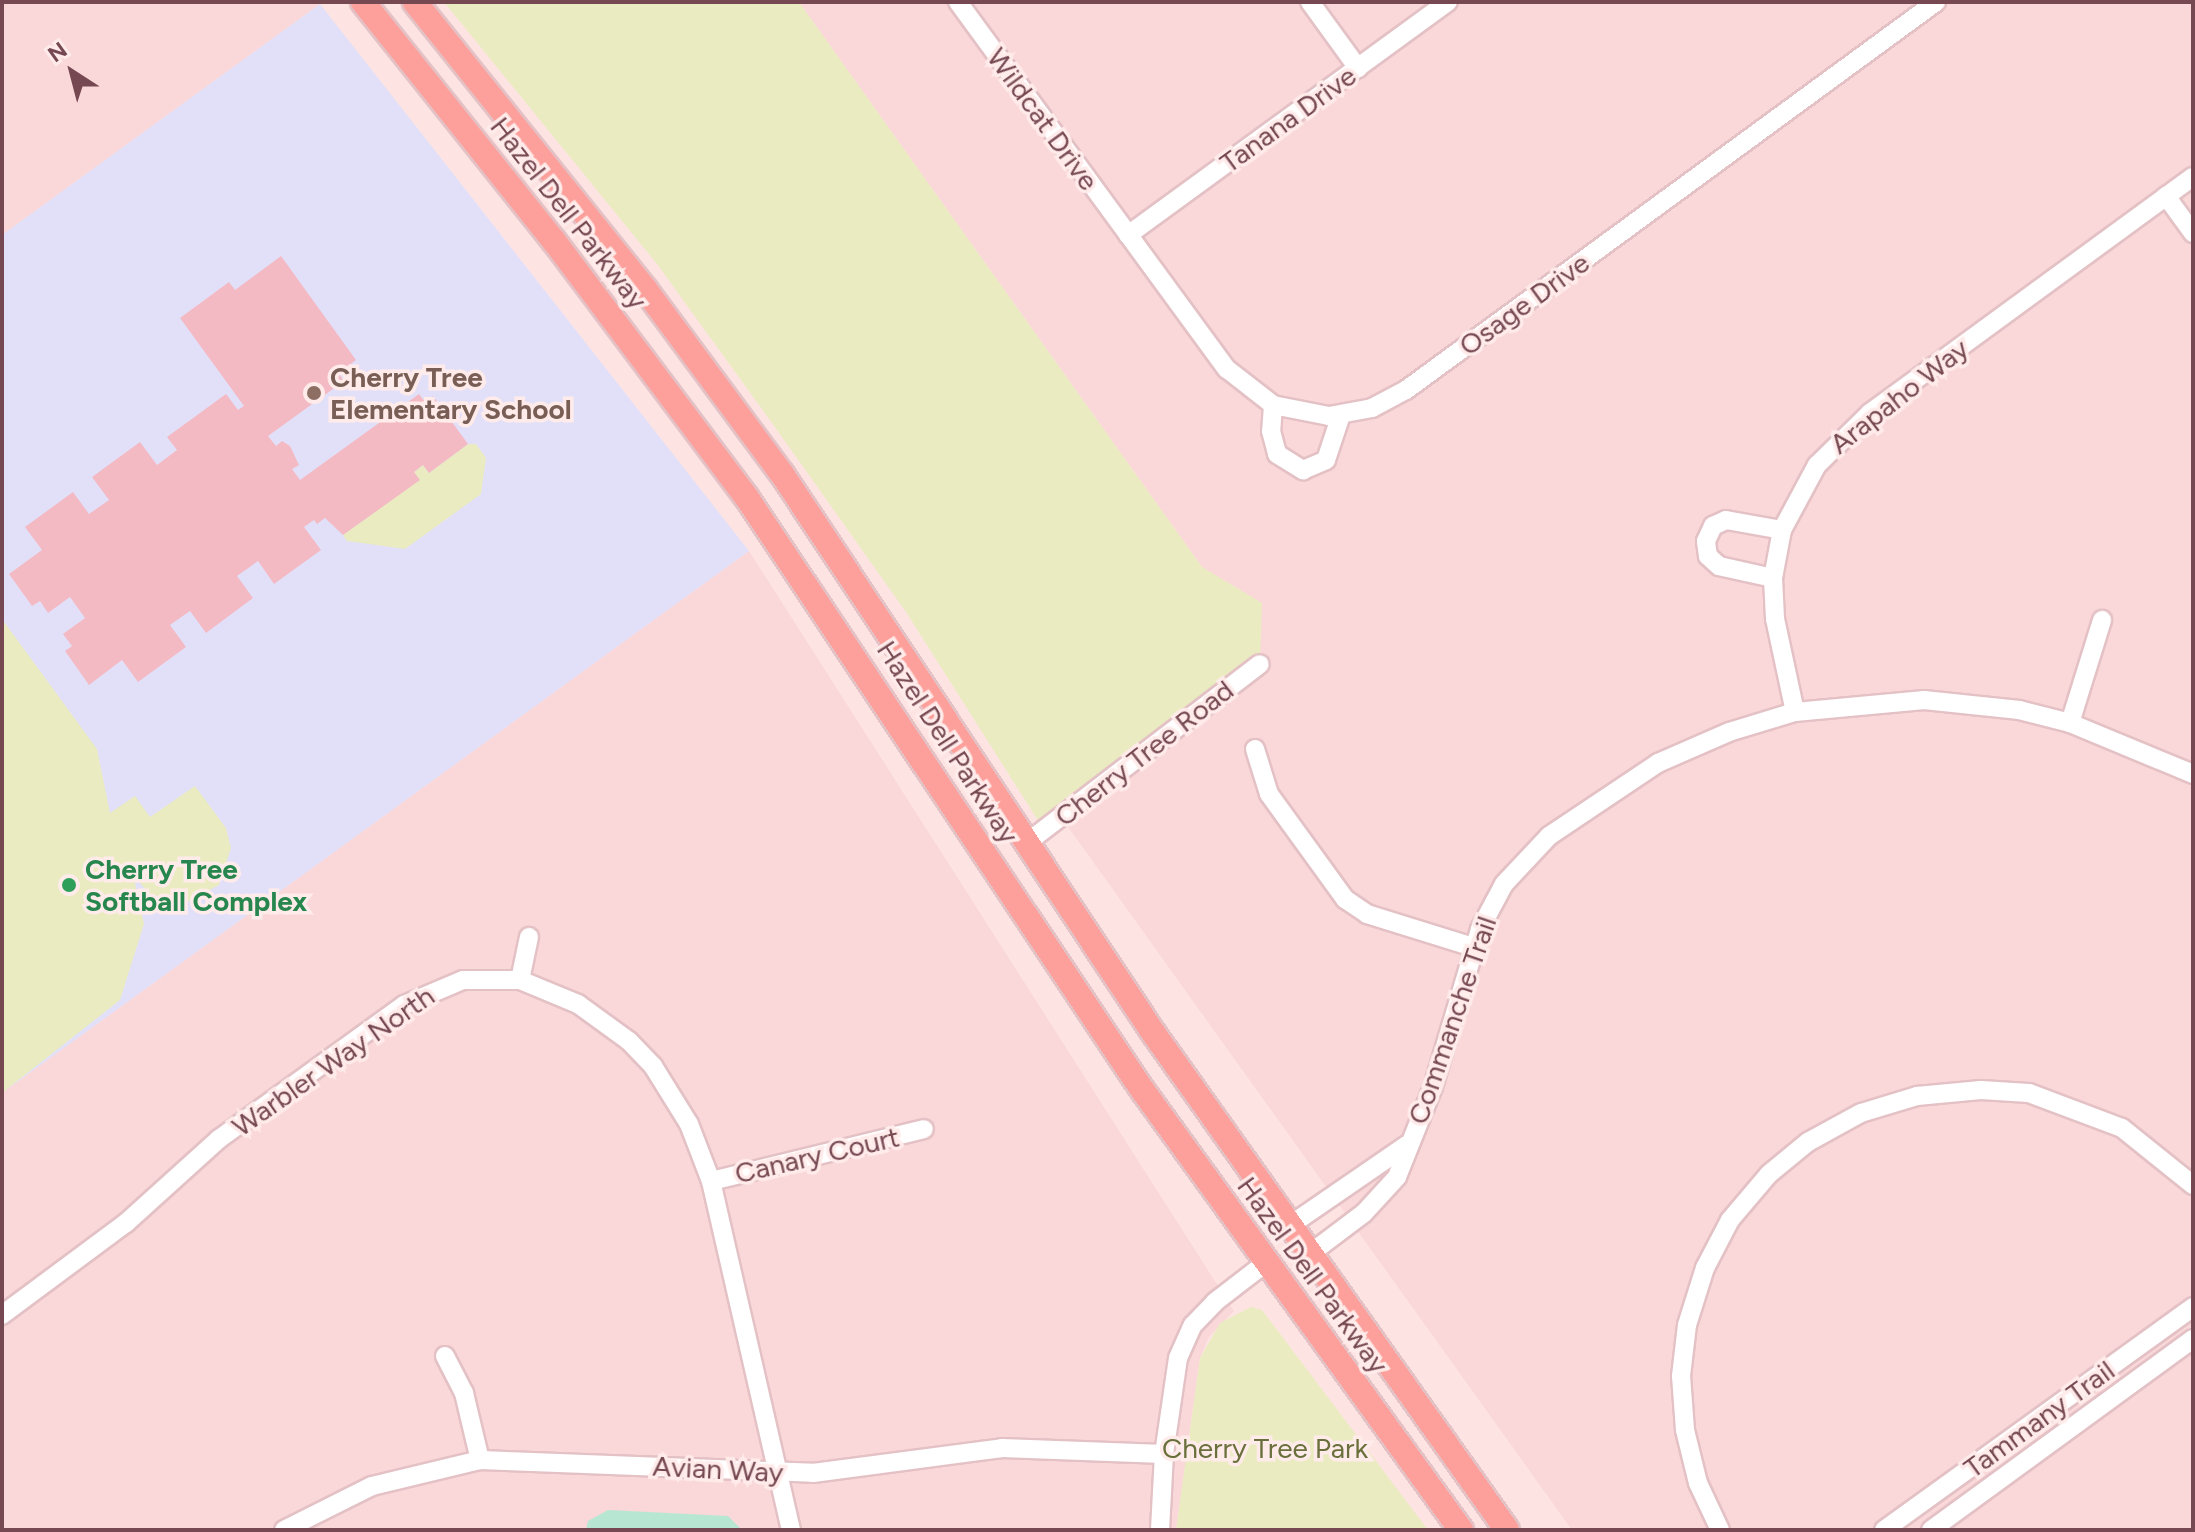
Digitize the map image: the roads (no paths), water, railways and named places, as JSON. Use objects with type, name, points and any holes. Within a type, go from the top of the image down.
[{"type":"main road","name":"Hazel Dell Parkway","points":[[363,2],[554,241],[747,498],[1076,993],[1461,1530]]},
{"type":"main road","name":"Hazel Dell Parkway","points":[[415,2],[645,289],[782,474],[1307,1256],[1507,1530]]},
{"type":"street","name":"Wildcat Drive","points":[[958,2],[1128,235]]},
{"type":"street","points":[[1310,2],[1358,68]]},
{"type":"street","name":"Tanana Drive","points":[[1128,235],[1448,2]]},
{"type":"street","name":"Osage Drive","points":[[1128,235],[1227,369],[1273,405],[1312,415],[1341,415],[1372,408],[1406,390],[1936,2]]},
{"type":"street","name":"Arapaho Way","points":[[1795,712],[1775,619],[1773,578],[1782,530],[1817,465],[1854,426],[2193,177]]},
{"type":"street","points":[[2166,196],[2193,233]]},
{"type":"street","points":[[1273,405],[1271,431],[1277,454],[1303,470],[1326,460],[1341,415]]},
{"type":"street","points":[[1773,578],[1719,566],[1708,556],[1706,541],[1713,526],[1726,520],[1782,530]]},
{"type":"street","points":[[2070,723],[2102,620]]},
{"type":"street","name":"Cherry Tree Road","points":[[1028,842],[1260,664]]},
{"type":"street","name":"Commanche Trail","points":[[1307,1256],[1376,1202],[1397,1177],[1407,1145],[1433,1087],[1473,947],[1511,874],[1575,817],[1683,751],[1795,712],[1924,700],[2019,710],[2070,723],[2193,774]]},
{"type":"street","points":[[1255,749],[1269,794],[1345,899],[1367,914],[1473,947]]},
{"type":"street","points":[[520,980],[529,937]]},
{"type":"street","name":"Warbler Way North","points":[[2,1315],[126,1223],[219,1139],[404,1005],[463,980],[520,980],[578,1004],[653,1066],[689,1124],[711,1181],[791,1530]]},
{"type":"street","points":[[1720,1530],[1698,1483],[1686,1439],[1681,1376],[1687,1325],[1701,1278],[1730,1220],[1769,1174],[1808,1142],[1861,1113],[1917,1096],[1970,1090],[2029,1093],[2122,1128],[2193,1185]]},
{"type":"street","name":"Canary Court","points":[[711,1181],[924,1129]]},
{"type":"street","name":"Commanche Trail","points":[[1289,1226],[1407,1145]]},
{"type":"street","points":[[1160,1530],[1164,1454],[1178,1358],[1193,1325],[1267,1262]]},
{"type":"street","name":"Tammany Trail","points":[[1884,1530],[2193,1307]]},
{"type":"street","name":"Tammany Trail","points":[[1931,1530],[2193,1339]]},
{"type":"street","points":[[445,1356],[464,1393],[480,1460]]},
{"type":"street","name":"Avian Way","points":[[284,1530],[372,1486],[480,1460],[813,1473],[1002,1448],[1164,1454]]},
{"type":"place","name":"Cherry Tree Elementary School","points":[[314,393]]},
{"type":"place","name":"Cherry Tree Softball Complex","points":[[69,885]]},
{"type":"park label","name":"Cherry Tree Park","points":[[1265,1448]]}]
